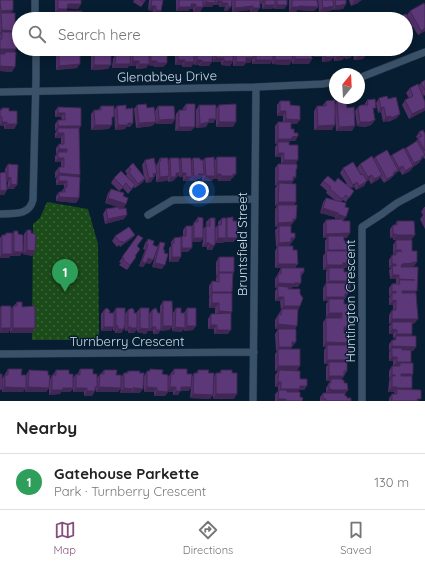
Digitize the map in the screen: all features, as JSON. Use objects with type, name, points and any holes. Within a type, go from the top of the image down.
[{"type":"street","points":[[35,0],[35,12]]},
{"type":"street","points":[[365,76],[425,52]]},
{"type":"street","points":[[0,214],[21,213],[27,211],[31,207],[33,191],[36,56]]},
{"type":"street","name":"Glenabbey Drive","points":[[0,92],[256,87],[329,83]]},
{"type":"street","name":"Bruntsfield Street","points":[[253,401],[256,87]]},
{"type":"street","name":"Huntington Crescent","points":[[362,401],[362,227],[397,203],[425,188]]},
{"type":"street","points":[[148,215],[173,200],[254,199]]},
{"type":"street","name":"Turnberry Crescent","points":[[0,354],[254,352]]},
{"type":"green space","points":[[47,202],[88,209],[98,244],[99,340],[32,340],[33,224],[40,218]]},
{"type":"building","points":[[0,0],[13,0],[13,10],[1,11]]},
{"type":"building","points":[[58,0],[81,0],[81,4],[68,4],[67,9],[58,9]]},
{"type":"building","points":[[152,0],[163,0],[161,11],[156,10],[156,6],[151,6]]},
{"type":"building","points":[[179,0],[203,0],[203,7],[196,7],[196,4],[191,4],[191,7],[179,7]]},
{"type":"building","points":[[206,0],[215,0],[215,3],[206,2]]},
{"type":"building","points":[[218,0],[232,0],[231,7],[228,7],[228,3],[222,3],[222,1]]},
{"type":"building","points":[[235,0],[260,0],[260,8],[253,8],[253,6],[235,8]]},
{"type":"building","points":[[265,0],[275,0],[275,5],[265,5]]},
{"type":"building","points":[[277,0],[287,0],[287,5],[277,5]]},
{"type":"building","points":[[292,0],[317,0],[318,7],[292,7]]},
{"type":"building","points":[[322,0],[333,0],[334,6],[323,8]]},
{"type":"building","points":[[335,0],[346,0],[346,4],[336,6]]},
{"type":"building","points":[[424,3],[425,28],[421,31],[413,16],[413,12],[410,11]]},
{"type":"building","points":[[58,11],[82,11],[82,12]]},
{"type":"building","points":[[1,13],[12,13],[12,31],[2,30]]},
{"type":"building","points":[[2,32],[12,32],[12,49],[0,49],[0,39],[2,39]]},
{"type":"building","points":[[5,52],[12,52],[12,56],[16,56],[15,67],[0,66],[0,54],[5,54]]},
{"type":"building","points":[[59,56],[80,56],[80,64],[59,66]]},
{"type":"building","points":[[94,56],[111,56],[111,65],[94,65]]},
{"type":"building","points":[[116,56],[131,56],[130,64],[115,64]]},
{"type":"building","points":[[133,56],[149,56],[149,64],[139,64],[139,61],[133,61]]},
{"type":"building","points":[[151,56],[167,56],[167,63],[157,63],[157,61],[151,61]]},
{"type":"building","points":[[178,56],[194,56],[194,62],[178,60]]},
{"type":"building","points":[[197,56],[212,56],[212,62],[202,62],[202,60],[197,60]]},
{"type":"building","points":[[216,56],[233,56],[233,61],[224,61],[224,58],[216,58]]},
{"type":"building","points":[[236,56],[253,56],[253,58],[246,58],[246,62],[236,62]]},
{"type":"building","points":[[256,56],[273,56],[273,60],[256,60]]},
{"type":"building","points":[[275,56],[292,56],[292,60],[275,60]]},
{"type":"building","points":[[295,56],[312,56],[312,59],[295,59]]},
{"type":"building","points":[[325,56],[334,56],[334,57],[325,58]]},
{"type":"building","points":[[425,80],[425,90],[421,83]]},
{"type":"building","points":[[418,84],[425,102],[425,108],[412,114],[405,100],[413,96],[410,88]]},
{"type":"building","points":[[387,96],[388,99],[396,97],[400,114],[391,118],[391,116],[386,117],[384,107],[381,108],[379,98]]},
{"type":"building","points":[[375,99],[376,108],[373,108],[375,120],[360,122],[358,107],[361,105],[368,105],[367,100]]},
{"type":"building","points":[[280,101],[290,101],[290,105],[300,106],[300,120],[286,119],[286,111],[280,111]]},
{"type":"building","points":[[326,101],[329,101],[329,104],[335,104],[335,125],[318,126],[317,106],[326,106]]},
{"type":"building","points":[[146,104],[147,108],[154,107],[156,122],[139,123],[137,105]]},
{"type":"building","points":[[186,104],[195,104],[195,127],[179,127],[179,110],[186,110]]},
{"type":"building","points":[[236,104],[236,122],[219,122],[219,105]]},
{"type":"building","points":[[337,104],[346,104],[347,108],[354,107],[355,126],[339,127]]},
{"type":"building","points":[[126,105],[126,109],[133,108],[133,123],[128,123],[128,125],[118,125],[117,106]]},
{"type":"building","points":[[199,105],[216,105],[216,119],[209,119],[209,122],[200,124]]},
{"type":"building","points":[[101,106],[114,106],[112,125],[95,125],[94,110],[101,110]]},
{"type":"building","points":[[158,106],[174,106],[175,119],[159,120]]},
{"type":"building","points":[[58,107],[81,108],[81,126],[58,126],[58,120],[65,120],[65,113],[58,113]]},
{"type":"building","points":[[2,108],[9,108],[9,111],[17,111],[17,124],[7,124],[7,122],[2,122],[0,110],[2,110]]},
{"type":"building","points":[[278,122],[291,122],[291,129],[294,129],[294,133],[298,133],[298,136],[292,137],[292,139],[278,139]]},
{"type":"building","points":[[58,128],[79,128],[80,175],[59,173],[59,167],[64,167],[64,158],[58,158],[58,152],[67,152],[67,149],[59,149],[59,144],[64,144],[64,133],[58,133]]},
{"type":"building","points":[[423,130],[425,134],[425,151],[418,138],[422,136],[419,132]]},
{"type":"building","points":[[417,141],[425,155],[421,157],[422,159],[414,163],[406,148]]},
{"type":"building","points":[[278,142],[289,142],[289,145],[298,145],[298,160],[284,160],[284,153],[278,153]]},
{"type":"building","points":[[404,148],[413,166],[405,171],[403,166],[399,168],[392,155]]},
{"type":"building","points":[[387,150],[398,170],[393,173],[394,175],[387,179],[375,157]]},
{"type":"building","points":[[372,156],[382,175],[374,179],[372,175],[368,177],[360,164]]},
{"type":"building","points":[[214,157],[215,176],[206,176],[205,158]]},
{"type":"building","points":[[217,157],[236,157],[236,174],[233,174],[233,176],[221,176],[221,174],[217,174]]},
{"type":"building","points":[[154,158],[157,173],[153,174],[154,177],[149,178],[145,160]]},
{"type":"building","points":[[160,158],[168,158],[169,176],[160,177]]},
{"type":"building","points":[[170,158],[179,158],[180,173],[176,173],[176,177],[171,177]]},
{"type":"building","points":[[181,158],[191,158],[192,177],[186,177],[186,173],[182,173]]},
{"type":"building","points":[[193,158],[200,158],[200,160],[203,160],[204,174],[194,176]]},
{"type":"building","points":[[353,162],[361,175],[363,174],[367,181],[359,186],[357,182],[353,185],[343,168]]},
{"type":"building","points":[[133,163],[145,178],[138,184],[129,172],[131,170],[129,167]]},
{"type":"building","points":[[8,164],[18,165],[17,185],[11,184],[11,178],[8,177]]},
{"type":"building","points":[[278,164],[297,164],[296,177],[293,177],[293,181],[278,181]]},
{"type":"building","points":[[121,171],[135,185],[131,189],[126,183],[123,187],[114,178]]},
{"type":"building","points":[[6,172],[7,190],[0,191],[0,173]]},
{"type":"building","points":[[59,175],[80,177],[79,198],[59,197],[59,192],[65,192],[67,181],[59,181]]},
{"type":"building","points":[[328,176],[335,182],[338,178],[354,191],[349,198],[346,195],[342,199],[329,188],[331,187],[323,181]]},
{"type":"building","points":[[279,183],[296,184],[296,202],[278,202]]},
{"type":"building","points":[[111,189],[124,193],[123,196],[128,198],[126,204],[108,198]]},
{"type":"building","points":[[326,198],[346,203],[345,207],[349,208],[346,217],[323,208]]},
{"type":"building","points":[[278,205],[297,205],[296,219],[293,219],[293,222],[278,223]]},
{"type":"building","points":[[119,207],[119,209],[126,208],[127,215],[108,219],[106,209]]},
{"type":"building","points":[[198,217],[203,218],[203,238],[194,238],[194,222],[198,222]]},
{"type":"building","points":[[233,217],[233,221],[237,221],[237,238],[227,238],[227,218]]},
{"type":"building","points":[[210,218],[215,218],[215,245],[206,243],[206,226],[210,226]]},
{"type":"building","points":[[222,218],[226,218],[226,238],[218,238],[218,225],[221,225]]},
{"type":"building","points":[[343,219],[343,221],[350,221],[350,233],[326,234],[326,220]]},
{"type":"building","points":[[397,221],[414,221],[415,235],[393,234],[393,225],[397,225]]},
{"type":"building","points":[[186,226],[192,226],[192,248],[182,248],[182,236],[186,236]]},
{"type":"building","points":[[279,226],[291,226],[291,233],[295,233],[295,238],[291,238],[291,242],[279,243]]},
{"type":"building","points":[[129,227],[135,235],[123,243],[122,241],[120,242],[115,236]]},
{"type":"building","points":[[27,230],[31,230],[31,233],[36,234],[35,251],[27,250]]},
{"type":"building","points":[[14,231],[18,231],[18,234],[23,235],[23,252],[14,252]]},
{"type":"building","points":[[6,233],[12,233],[12,254],[2,254],[2,235],[6,235]]},
{"type":"building","points":[[138,235],[143,238],[137,246],[140,249],[130,265],[123,260],[124,258],[122,257]]},
{"type":"building","points":[[328,236],[344,236],[344,241],[351,241],[351,250],[328,250]]},
{"type":"building","points":[[181,237],[181,257],[172,257],[172,243],[174,243],[174,238]]},
{"type":"building","points":[[148,239],[154,241],[153,245],[158,247],[153,260],[148,258],[146,263],[142,261],[148,245],[146,245]]},
{"type":"building","points":[[396,240],[412,240],[412,251],[417,251],[417,262],[402,264],[401,267],[418,267],[417,291],[402,291],[402,293],[416,293],[418,319],[392,319],[392,310],[396,310],[396,300],[392,301],[392,293],[396,293],[396,291],[392,292],[392,284],[400,284],[399,280],[415,280],[399,279],[399,275],[393,275],[392,266],[396,266],[396,264],[392,264],[392,255],[396,255],[396,252],[402,251],[396,250]]},
{"type":"building","points":[[160,242],[165,243],[163,250],[165,250],[164,253],[168,254],[165,265],[155,263]]},
{"type":"building","points":[[278,246],[293,246],[293,250],[297,250],[298,264],[278,264]]},
{"type":"building","points":[[326,251],[350,251],[351,263],[343,263],[343,265],[327,265]]},
{"type":"building","points":[[219,257],[234,257],[234,272],[219,272]]},
{"type":"building","points":[[281,268],[304,268],[304,272],[301,272],[301,283],[278,283],[278,274],[281,274]]},
{"type":"building","points":[[329,268],[344,268],[344,272],[350,272],[350,279],[347,279],[347,281],[329,281]]},
{"type":"building","points":[[219,273],[233,273],[232,292],[212,292],[212,281],[219,282]]},
{"type":"building","points":[[326,283],[350,283],[350,290],[348,290],[348,294],[345,294],[345,297],[326,297]]},
{"type":"building","points":[[278,286],[288,287],[288,289],[300,289],[300,294],[303,298],[300,306],[284,306],[284,297],[278,297]]},
{"type":"building","points":[[212,293],[232,293],[232,312],[219,311],[219,303],[212,303]]},
{"type":"building","points":[[329,299],[344,299],[344,304],[350,304],[350,323],[347,323],[347,327],[344,327],[344,333],[351,333],[350,343],[326,342],[326,318],[342,318],[342,313],[329,313]]},
{"type":"building","points":[[163,301],[172,301],[173,326],[163,326]]},
{"type":"building","points":[[17,302],[22,302],[22,307],[35,306],[35,328],[13,328],[13,306],[17,306]]},
{"type":"building","points":[[1,306],[11,306],[11,328],[1,328]]},
{"type":"building","points":[[107,308],[110,311],[109,313],[114,313],[114,327],[104,327],[104,310]]},
{"type":"building","points":[[116,308],[125,308],[124,329],[118,329],[118,326],[116,326]]},
{"type":"building","points":[[132,308],[134,313],[137,313],[137,328],[128,327],[128,310]]},
{"type":"building","points":[[140,308],[149,308],[149,329],[140,328]]},
{"type":"building","points":[[156,308],[158,313],[161,313],[161,330],[156,330],[156,327],[152,327],[152,310]]},
{"type":"building","points":[[176,308],[181,308],[181,313],[185,313],[185,328],[175,327]]},
{"type":"building","points":[[187,308],[196,308],[196,326],[187,326]]},
{"type":"building","points":[[282,309],[298,309],[297,326],[278,324],[278,315],[281,315]]},
{"type":"building","points":[[231,313],[231,330],[217,330],[217,325],[211,325],[211,314]]},
{"type":"building","points":[[392,322],[412,322],[412,334],[397,334],[397,330],[392,329]]},
{"type":"building","points":[[278,329],[296,329],[296,342],[292,342],[292,347],[279,347]]},
{"type":"building","points":[[396,336],[416,336],[416,347],[392,346],[392,340],[396,340]]},
{"type":"building","points":[[327,345],[350,345],[350,358],[348,358],[348,360],[327,360]]},
{"type":"building","points":[[392,348],[411,350],[411,362],[397,362],[397,357],[392,357]]},
{"type":"building","points":[[278,349],[300,349],[300,366],[278,366]]},
{"type":"building","points":[[329,362],[347,362],[347,371],[344,371],[344,376],[329,376]]},
{"type":"building","points":[[400,363],[413,363],[413,374],[401,374],[401,376],[412,376],[412,388],[392,387],[392,376],[395,375],[392,375],[392,366],[400,366]]},
{"type":"building","points":[[8,369],[22,369],[21,375],[26,375],[26,388],[5,387],[5,375],[8,375]]},
{"type":"building","points":[[80,369],[93,369],[93,374],[97,374],[97,387],[95,387],[95,391],[87,391],[87,388],[76,388],[76,374],[80,375]]},
{"type":"building","points":[[150,369],[163,370],[162,374],[168,375],[168,392],[157,391],[157,388],[147,387],[147,371],[150,371]]},
{"type":"building","points":[[174,369],[187,369],[187,374],[192,374],[191,387],[181,387],[181,391],[176,391],[176,387],[170,387],[171,374],[174,374]]},
{"type":"building","points":[[29,370],[48,371],[48,375],[50,375],[49,388],[28,387]]},
{"type":"building","points":[[56,370],[69,370],[69,374],[73,374],[73,388],[52,390],[52,375],[56,375]]},
{"type":"building","points":[[104,370],[117,370],[116,375],[121,375],[121,388],[99,387],[100,374],[104,374]]},
{"type":"building","points":[[198,370],[209,370],[208,373],[214,373],[213,395],[193,394],[194,373],[198,373]]},
{"type":"building","points":[[221,370],[232,370],[232,373],[237,373],[237,394],[216,394],[216,373],[221,373]]},
{"type":"building","points":[[279,370],[300,371],[300,379],[307,379],[307,386],[300,386],[300,389],[281,389],[281,382],[278,382]]},
{"type":"building","points":[[128,371],[140,371],[139,373],[144,373],[143,389],[134,387],[133,389],[124,388],[124,373],[128,373]]},
{"type":"building","points":[[0,374],[2,374],[2,389],[0,390]]},
{"type":"building","points":[[331,379],[344,380],[344,383],[347,383],[348,390],[329,389]]},
{"type":"building","points":[[397,389],[421,390],[421,399],[417,399],[417,401],[392,401],[392,394],[397,394]]},
{"type":"building","points":[[279,390],[287,390],[287,392],[300,392],[300,397],[303,398],[302,401],[286,401],[286,399],[278,399]]},
{"type":"building","points":[[323,393],[345,393],[347,398],[351,398],[351,401],[326,401],[326,399],[323,399]]},
{"type":"place","name":"Gatehouse Parkette","points":[[65,292]]}]
